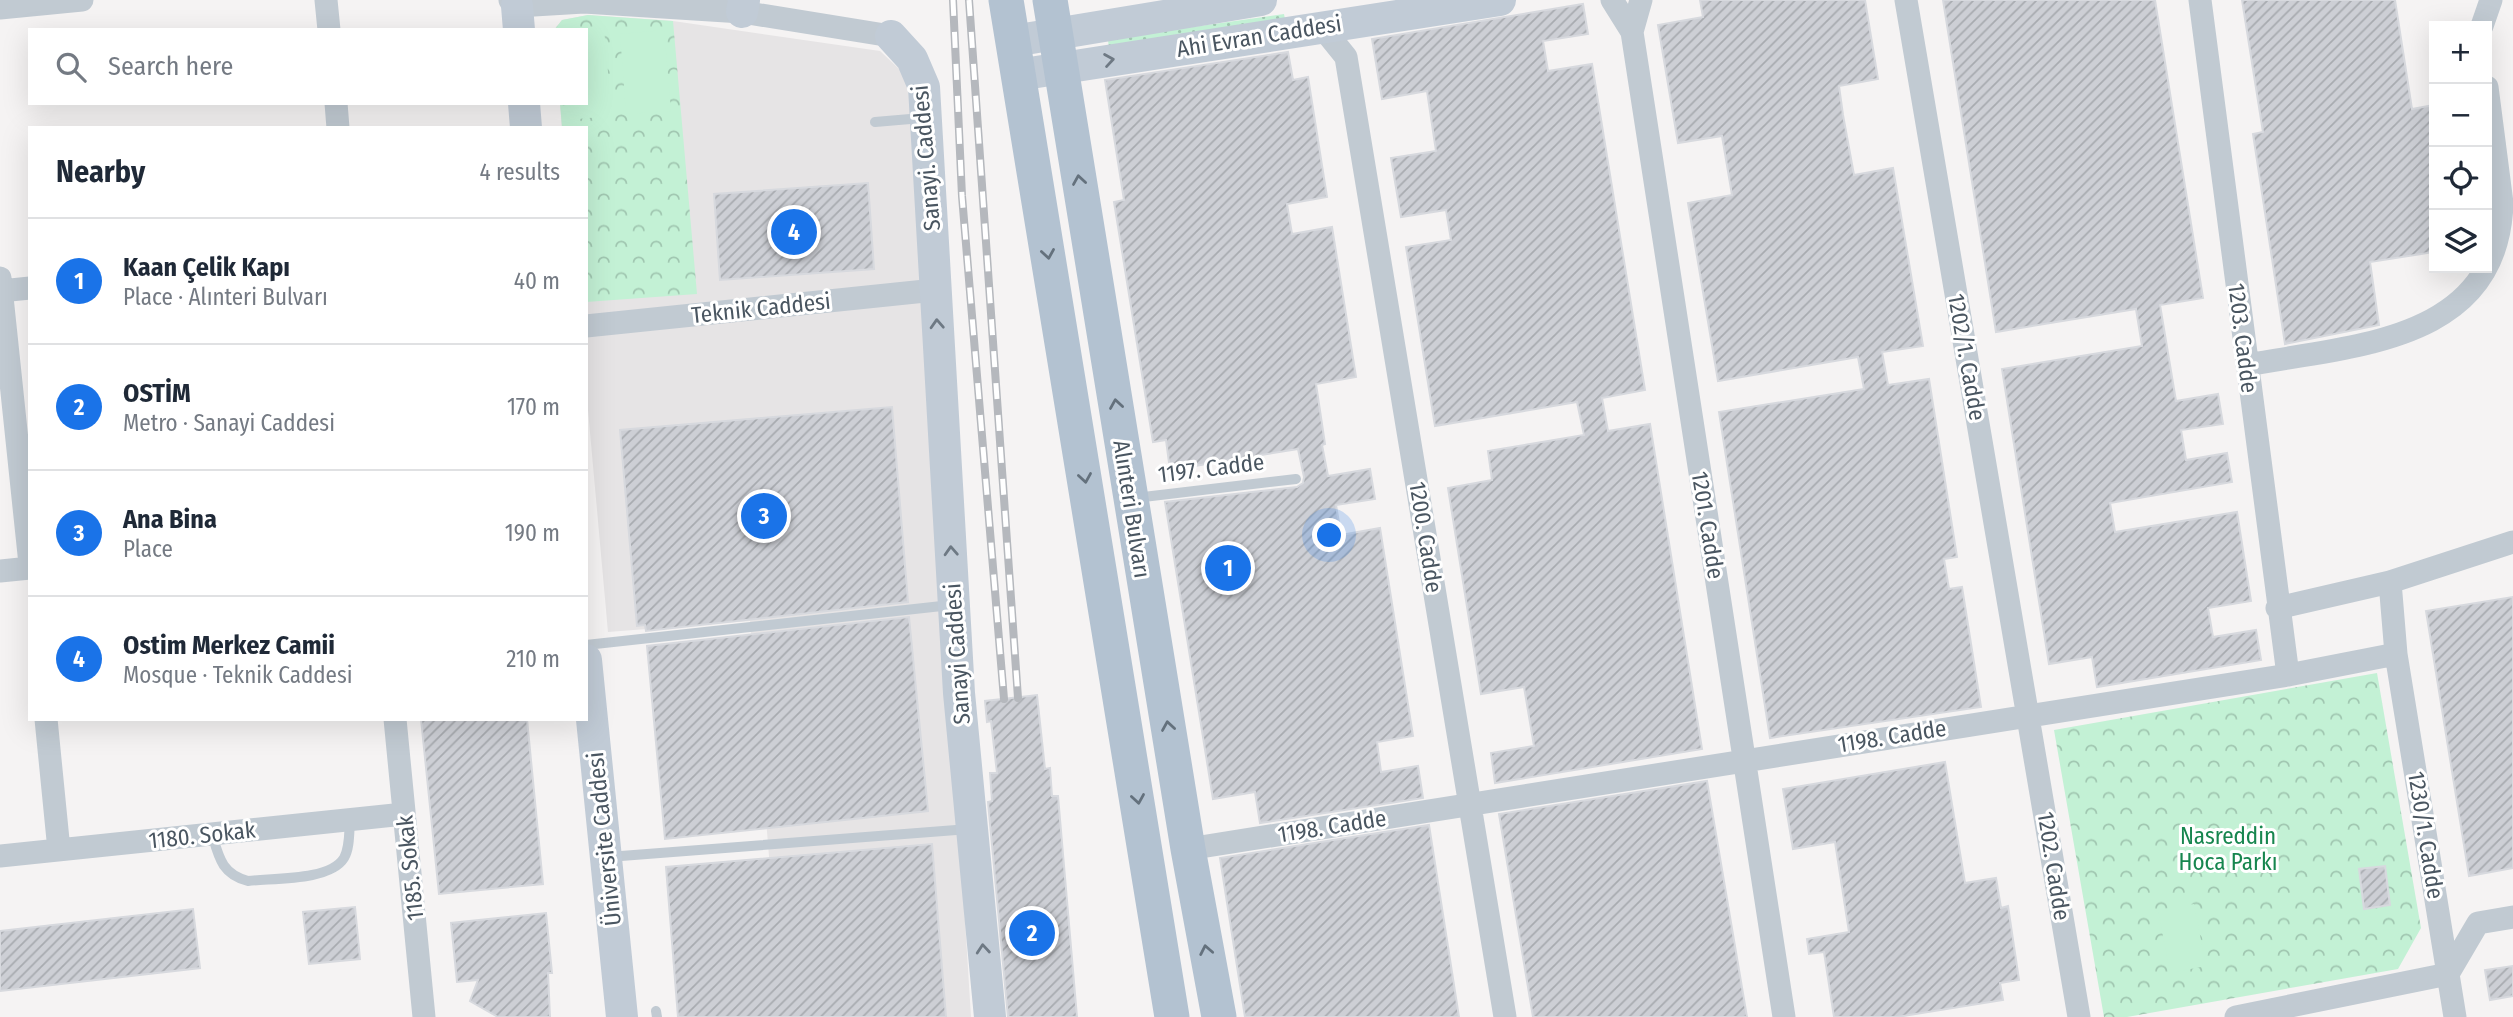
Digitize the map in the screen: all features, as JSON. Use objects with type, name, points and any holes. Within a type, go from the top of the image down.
[{"type":"main road","name":"Alınteri Bulvarı","points":[[1006,0],[1172,1017]]},
{"type":"main road","name":"Alınteri Bulvarı","points":[[1050,0],[1188,849],[1219,1017]]},
{"type":"street","points":[[0,8],[82,0]]},
{"type":"street","points":[[326,0],[329,28]]},
{"type":"street","name":"Ahi Evran Caddesi","points":[[1018,75],[1058,51],[1261,0]]},
{"type":"street","name":"Ahi Evran Caddesi","points":[[1013,41],[1058,51],[1319,13],[1500,0]]},
{"type":"street","name":"1201. Cadde","points":[[1612,0],[1632,32],[1784,1017]]},
{"type":"street","name":"1201. Cadde","points":[[1632,32],[1641,0]]},
{"type":"street","name":"1202/1. Cadde","points":[[1906,0],[2029,714]]},
{"type":"street","name":"1203. Cadde","points":[[2200,0],[2277,608],[2288,675]]},
{"type":"street","points":[[2484,21],[2491,0]]},
{"type":"street","points":[[515,12],[584,2],[743,6],[891,36]]},
{"type":"street","points":[[1346,57],[1367,9]]},
{"type":"street","name":"1200. Cadde","points":[[1319,13],[1346,57],[1505,1017]]},
{"type":"street","name":"Sanayi. Caddesi","points":[[891,36],[912,59],[924,87],[936,290]]},
{"type":"street","points":[[336,105],[338,126]]},
{"type":"street","points":[[524,105],[526,126]]},
{"type":"street","points":[[2247,365],[2402,335],[2447,312],[2476,285],[2493,256],[2502,222],[2492,126]]},
{"type":"street","points":[[28,288],[0,286],[28,547]]},
{"type":"street","name":"Teknik Caddesi","points":[[588,326],[936,290]]},
{"type":"street","name":"Sanayi Caddesi","points":[[936,290],[954,605],[990,1017]]},
{"type":"street","points":[[2277,608],[2390,582],[2513,542]]},
{"type":"street","points":[[0,571],[28,566]]},
{"type":"street","points":[[2390,582],[2396,654]]},
{"type":"street","name":"1198. Cadde","points":[[1188,849],[2288,675],[2396,654]]},
{"type":"street","name":"1230/1. Cadde","points":[[2396,654],[2455,1017]]},
{"type":"street","name":"Üniversite Caddesi","points":[[588,680],[622,1017]]},
{"type":"street","name":"1202. Cadde","points":[[2029,714],[2079,1017]]},
{"type":"street","points":[[46,721],[60,850]]},
{"type":"street","name":"1185. Sokak","points":[[395,721],[424,1017]]},
{"type":"street","name":"1180. Sokak","points":[[0,856],[404,814]]},
{"type":"street","points":[[2236,1017],[2448,974],[2478,923],[2513,917]]},
{"type":"lane","points":[[875,122],[925,118]]},
{"type":"lane","name":"1197. Cadde","points":[[1131,498],[1296,479]]},
{"type":"lane","points":[[588,645],[954,605]]},
{"type":"lane","points":[[212,834],[220,864],[240,879],[248,881],[320,874],[338,865],[346,855],[350,820]]},
{"type":"lane","points":[[606,857],[972,828]]},
{"type":"shaded area","points":[[588,15],[673,21],[880,51],[913,82],[971,1017],[782,1017],[750,621],[608,632],[588,410],[588,126],[562,126],[560,105],[588,105],[588,28],[556,28],[562,20]]},
{"type":"green space","points":[[1284,14],[1286,24],[1109,50],[1108,39]]},
{"type":"green space","points":[[588,15],[673,21],[697,294],[588,302],[588,126],[562,126],[560,105],[588,105],[588,28],[556,28],[562,20]]},
{"type":"green space","points":[[604,28],[612,116],[566,120],[565,105],[588,105],[588,30]]},
{"type":"green space","points":[[664,30],[671,111],[626,114],[620,34]]},
{"type":"green space","name":"Nasreddin Hoca Parkı","points":[[2377,673],[2421,928],[2398,969],[2127,1017],[2104,1017],[2054,730]]},
{"type":"green space","points":[[2194,904],[2206,966],[2170,973],[2158,910]]},
{"type":"building","points":[[1700,0],[1865,0],[1878,79],[1839,86],[1843,115],[1854,175],[1893,168],[1923,346],[1882,352],[1888,385],[1929,379],[1957,557],[1944,559],[1949,589],[1962,587],[1981,707],[1770,738],[1719,412],[1864,389],[1858,357],[1718,381],[1688,203],[1732,195],[1722,136],[1678,143],[1658,25],[1703,17]]},
{"type":"building","points":[[1943,0],[2155,0],[2203,298],[2160,305],[2176,401],[2218,394],[2223,424],[2181,430],[2186,460],[2227,453],[2232,482],[2110,503],[2115,532],[2237,512],[2251,601],[2208,608],[2213,637],[2256,630],[2261,660],[2097,687],[2092,657],[2049,664],[2002,369],[2142,346],[2136,309],[1996,332]]},
{"type":"building","points":[[2242,0],[2395,0],[2412,109],[2429,106],[2429,253],[2370,262],[2379,325],[2285,344],[2253,134],[2263,132]]},
{"type":"building","points":[[1583,4],[1588,34],[1543,41],[1548,71],[1592,64],[1645,390],[1602,398],[1608,431],[1650,424],[1702,749],[1495,783],[1491,753],[1534,746],[1524,687],[1481,694],[1448,488],[1492,480],[1488,451],[1584,435],[1577,402],[1435,426],[1406,247],[1451,240],[1446,210],[1401,217],[1391,158],[1436,151],[1427,91],[1382,99],[1372,39]]},
{"type":"building","points":[[1288,52],[1293,80],[1308,77],[1327,197],[1287,204],[1292,234],[1332,227],[1356,377],[1316,384],[1325,444],[1322,445],[1328,476],[1370,469],[1375,499],[1336,505],[1341,535],[1380,528],[1413,736],[1377,742],[1381,772],[1418,766],[1423,798],[1260,823],[1255,792],[1213,799],[1165,502],[1297,487],[1303,483],[1304,477],[1298,449],[1170,470],[1166,440],[1153,442],[1114,202],[1124,200],[1105,80]]},
{"type":"building","points":[[868,183],[874,269],[720,280],[714,194]]},
{"type":"building","points":[[892,407],[908,602],[646,631],[645,625],[637,626],[620,430]]},
{"type":"building","points":[[2513,597],[2513,868],[2469,876],[2426,611]]},
{"type":"building","points":[[909,617],[928,811],[665,839],[647,646]]},
{"type":"building","points":[[1037,695],[1045,769],[1050,768],[1052,796],[1058,796],[1077,1017],[1008,1017],[988,802],[992,801],[990,773],[997,773],[991,721],[987,722],[985,701]]},
{"type":"building","points":[[421,721],[527,721],[543,884],[439,894]]},
{"type":"building","points":[[1945,762],[1965,883],[1996,878],[2001,908],[2008,906],[2019,980],[2000,983],[2003,1000],[1897,1017],[1834,1017],[1824,952],[1809,954],[1807,939],[1849,932],[1835,842],[1793,849],[1783,789]]},
{"type":"building","points":[[1707,781],[1747,1017],[1533,1017],[1499,814]]},
{"type":"building","points":[[1429,825],[1459,1017],[1245,1017],[1220,858]]},
{"type":"building","points":[[932,844],[946,1017],[678,1017],[666,867]]},
{"type":"building","points":[[2385,866],[2390,905],[2364,909],[2359,869]]},
{"type":"building","points":[[355,907],[360,959],[309,964],[303,912]]},
{"type":"building","points":[[193,909],[200,968],[0,991],[0,931]]},
{"type":"building","points":[[546,913],[552,973],[548,973],[550,1017],[498,1017],[470,1001],[478,980],[457,982],[451,923]]},
{"type":"building","points":[[2513,966],[2513,996],[2490,1000],[2485,970]]},
{"type":"railway","points":[[953,0],[962,196],[1004,699]]},
{"type":"railway","points":[[969,0],[1018,698]]},
{"type":"place","name":"Ostim Merkez Camii","points":[[794,232]]},
{"type":"place","name":"Ana Bina","points":[[764,516]]},
{"type":"place","name":"Kaan Çelik Kapı","points":[[1228,568]]},
{"type":"place","name":"OSTİM","points":[[1032,933]]}]
